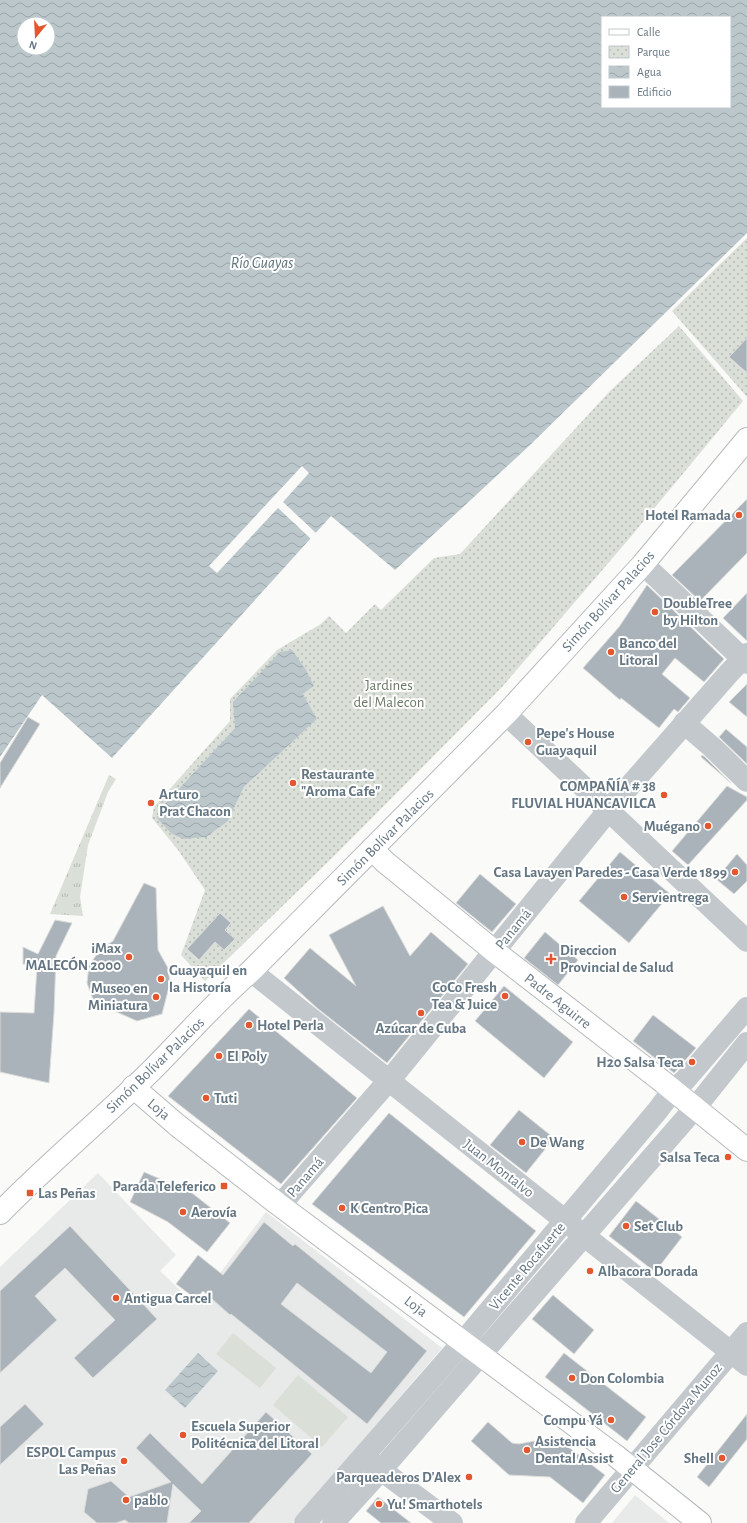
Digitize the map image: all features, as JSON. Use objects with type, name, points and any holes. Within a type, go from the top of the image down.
[{"type":"main road","name":"Simón Bolívar Palacios","points":[[0,1213],[133,1087],[251,971],[506,714],[643,564],[747,439]]},
{"type":"main road","name":"Padre Aguirre","points":[[372,849],[384,862],[494,951],[674,1090],[694,1108],[747,1150]]},
{"type":"main road","name":"Loja","points":[[133,1087],[280,1205],[632,1468],[700,1523]]},
{"type":"street","points":[[643,564],[745,658]]},
{"type":"street","name":"Panamá","points":[[280,1205],[388,1080],[608,811],[684,724],[745,658]]},
{"type":"street","points":[[506,714],[747,941]]},
{"type":"street","points":[[684,724],[714,748],[747,780]]},
{"type":"street","name":"Juan Montalvo","points":[[251,971],[739,1358]]},
{"type":"street","name":"Vicente Rocafuerte","points":[[305,1523],[463,1342],[674,1090],[685,1080],[747,1008]]},
{"type":"street","name":"Vicente Rocafuerte","points":[[333,1523],[481,1356],[694,1108],[747,1043]]},
{"type":"street","name":"General Jose Córdova Munoz","points":[[586,1523],[632,1468],[739,1358],[747,1333]]},
{"type":"street","points":[[364,1457],[452,1523]]},
{"type":"shaded area","name":"Escuela Superior Politécnica del Litoral","points":[[98,1173],[176,1255],[160,1271],[196,1305],[266,1212],[442,1348],[292,1523],[0,1523],[0,1267]]},
{"type":"shaded area","points":[[635,1495],[669,1523],[612,1523]]},
{"type":"green space","points":[[747,238],[747,338],[729,357],[745,372],[747,370],[747,397],[672,311]]},
{"type":"green space","name":"Jardines del Malecon","points":[[679,326],[743,401],[628,540],[502,687],[333,857],[205,981],[181,955],[205,890],[178,850],[152,818],[154,807],[230,721],[230,699],[277,650],[321,624],[329,616],[346,633],[375,604],[381,610],[434,558],[460,554],[610,391]],"holes":[[[314,686],[303,694],[317,719],[244,787],[228,821],[161,808],[235,728]],[[220,913],[231,923],[225,930],[235,939],[224,950],[215,942],[198,960],[187,949]]]},
{"type":"green space","points":[[109,775],[116,779],[108,792],[88,845],[80,897],[83,916],[50,914]]},
{"type":"green space","points":[[233,1333],[276,1368],[260,1388],[216,1354]]},
{"type":"green space","points":[[298,1375],[348,1417],[322,1447],[273,1405]]},
{"type":"water","name":"Río Guayas","points":[[0,0],[747,0],[747,233],[529,446],[395,570],[331,516],[112,758],[42,695],[0,757]]},
{"type":"water","points":[[292,650],[306,670],[314,686],[303,694],[317,719],[244,787],[228,821],[206,837],[183,839],[171,833],[157,818],[161,808],[235,728],[233,702],[280,652]]},
{"type":"water","points":[[198,1353],[218,1371],[185,1408],[165,1390]]},
{"type":"pier","points":[[302,466],[309,473],[283,502],[316,533],[311,539],[278,508],[217,573],[209,566]]},
{"type":"building","points":[[747,338],[747,373],[729,357]]},
{"type":"building","points":[[747,499],[747,553],[700,601],[672,575]]},
{"type":"building","points":[[647,585],[724,659],[704,682],[675,658],[662,674],[690,698],[678,712],[674,709],[659,728],[621,698],[620,700],[583,668],[619,627]]},
{"type":"building","points":[[747,593],[747,641],[723,618]]},
{"type":"building","points":[[747,684],[747,717],[729,702]]},
{"type":"building","points":[[28,717],[40,724],[0,788],[0,763]]},
{"type":"building","points":[[726,729],[747,747],[747,764],[719,737]]},
{"type":"building","points":[[702,755],[705,757],[731,783],[701,757]]},
{"type":"building","name":"Muégano","points":[[727,786],[747,797],[747,800],[688,865],[672,851]]},
{"type":"building","name":"Servientrega","points":[[620,852],[670,894],[629,943],[579,901]]},
{"type":"building","name":"Casa Lavayen Paredes - Casa Verde 1899","points":[[737,854],[747,865],[747,881],[734,894],[716,879]]},
{"type":"building","points":[[480,874],[516,904],[492,932],[456,903]]},
{"type":"building","name":"iMax MALECÓN 2000","points":[[144,883],[156,888],[158,950],[168,968],[170,983],[162,1014],[137,1021],[94,1002],[87,983],[89,965],[101,949],[113,941]]},
{"type":"building","points":[[383,906],[410,956],[431,932],[468,964],[387,1063],[317,1008],[284,978],[310,948],[356,986],[329,935]]},
{"type":"building","points":[[220,913],[231,923],[225,930],[235,939],[224,950],[215,942],[199,960],[187,949]]},
{"type":"building","points":[[55,920],[72,923],[56,956],[49,1083],[0,1072],[0,1012],[34,1013],[37,967],[23,964],[23,947],[38,954]]},
{"type":"building","name":"Direccion Provincial de Salud","points":[[545,932],[578,960],[558,985],[524,958]]},
{"type":"building","points":[[504,986],[573,1042],[544,1078],[475,1021]]},
{"type":"building","points":[[249,1009],[357,1098],[281,1184],[168,1096]]},
{"type":"building","points":[[653,1015],[696,1048],[674,1073],[633,1041]]},
{"type":"building","name":"De Wang","points":[[519,1110],[554,1138],[526,1173],[490,1145]]},
{"type":"building","points":[[389,1113],[536,1231],[464,1317],[312,1204]]},
{"type":"building","name":"Aerovía","points":[[144,1172],[192,1193],[230,1223],[207,1252],[168,1222],[130,1202]]},
{"type":"building","points":[[636,1201],[682,1237],[655,1272],[609,1236]]},
{"type":"building","points":[[264,1222],[293,1246],[295,1244],[427,1351],[367,1424],[231,1314],[230,1315],[203,1291],[196,1299],[176,1284],[198,1255],[223,1275]],"holes":[[[297,1283],[387,1352],[371,1373],[281,1304]]]},
{"type":"building","name":"Antigua Carcel","points":[[70,1226],[157,1319],[93,1378],[74,1358],[115,1320],[65,1268],[35,1296],[57,1320],[0,1373],[0,1291]]},
{"type":"building","points":[[553,1295],[594,1330],[574,1354],[532,1319]]},
{"type":"building","points":[[564,1353],[646,1417],[627,1441],[545,1377]]},
{"type":"building","points":[[25,1404],[44,1424],[0,1465],[0,1427]]},
{"type":"building","points":[[266,1412],[312,1454],[249,1523],[189,1523],[201,1511],[173,1484],[167,1523],[129,1523],[125,1520],[116,1523],[97,1523],[84,1512],[88,1489],[111,1481],[129,1497],[171,1482],[136,1448],[150,1433],[202,1484]]},
{"type":"building","name":"Shell","points":[[747,1414],[747,1439],[709,1487],[697,1477]]},
{"type":"building","name":"Asistencia Dental Assist","points":[[488,1422],[512,1443],[519,1444],[555,1437],[605,1475],[583,1503],[550,1477],[509,1475],[471,1441]]},
{"type":"building","name":"Yu! Smarthotels","points":[[378,1497],[411,1523],[381,1523],[366,1511]]},
{"type":"place","name":"Hotel Ramada","points":[[739,515]]},
{"type":"place","name":"DoubleTree by Hilton","points":[[655,612]]},
{"type":"place","name":"Banco del Litoral","points":[[611,652]]},
{"type":"place","name":"Pepe's House Guayaquil","points":[[528,742]]},
{"type":"place","name":"Restaurante \"Aroma Cafe\"","points":[[293,783]]},
{"type":"place","name":"COMPAÑÍA # 38 FLUVIAL HUANCAVILCA","points":[[664,795]]},
{"type":"place","name":"Arturo Prat Chacon","points":[[151,803]]},
{"type":"place","name":"Muégano","points":[[708,826]]},
{"type":"place","name":"Casa Lavayen Paredes - Casa Verde 1899","points":[[735,872]]},
{"type":"place","name":"Servientrega","points":[[624,897]]},
{"type":"place","name":"iMax MALECÓN 2000","points":[[129,957]]},
{"type":"place","name":"Direccion Provincial de Salud","points":[[551,959]]},
{"type":"place","name":"Guayaquil en la Historía","points":[[161,979]]},
{"type":"place","name":"CoCo Fresh Tea & Juice","points":[[505,996]]},
{"type":"place","name":"Museo en Miniatura","points":[[156,997]]},
{"type":"place","name":"Azúcar de Cuba","points":[[421,1013]]},
{"type":"place","name":"Hotel Perla","points":[[249,1025]]},
{"type":"place","name":"El Poly","points":[[219,1056]]},
{"type":"place","name":"H20 Salsa Teca","points":[[692,1062]]},
{"type":"place","name":"Tuti","points":[[206,1098]]},
{"type":"place","name":"De Wang","points":[[522,1142]]},
{"type":"place","name":"Salsa Teca","points":[[728,1157]]},
{"type":"place","name":"Parada Teleferico","points":[[224,1186]]},
{"type":"place","name":"Las Peñas","points":[[30,1193]]},
{"type":"place","name":"K Centro Pica","points":[[342,1208]]},
{"type":"place","name":"Aerovía","points":[[183,1212]]},
{"type":"place","name":"Set Club","points":[[626,1226]]},
{"type":"place","name":"Albacora Dorada","points":[[590,1271]]},
{"type":"place","name":"Antigua Carcel","points":[[116,1298]]},
{"type":"place","name":"Don Colombia","points":[[572,1378]]},
{"type":"place","name":"Compu Yá","points":[[611,1420]]},
{"type":"place","name":"Escuela Superior Politécnica del Litoral","points":[[183,1435]]},
{"type":"place","name":"Asistencia Dental Assist","points":[[527,1450]]},
{"type":"place","name":"Shell","points":[[722,1458]]},
{"type":"place","name":"ESPOL Campus Las Peñas","points":[[124,1461]]},
{"type":"place","name":"Parqueaderos D'Alex","points":[[469,1477]]},
{"type":"place","name":"pablo","points":[[126,1500]]},
{"type":"place","name":"Yu! Smarthotels","points":[[379,1504]]}]
